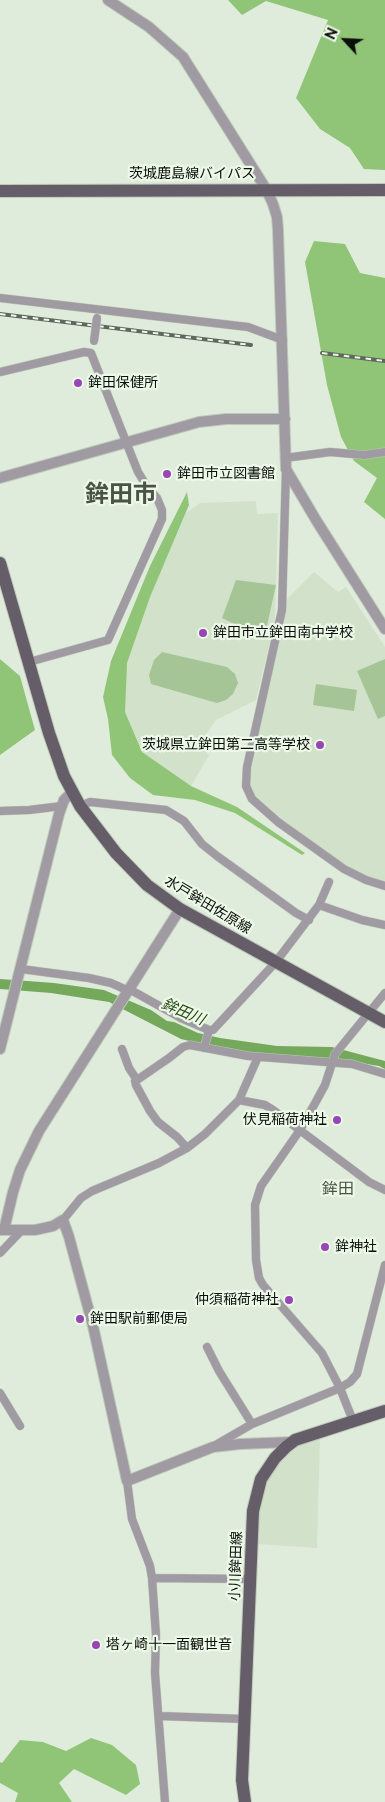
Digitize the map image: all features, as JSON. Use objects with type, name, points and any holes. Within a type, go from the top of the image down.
[{"type":"main road","name":"茨城鹿島線バイパス","points":[[0,191],[385,190]]},
{"type":"main road","name":"水戸鉾田佐原線","points":[[0,563],[49,733],[72,792],[107,842],[147,885],[180,909],[385,1022]]},
{"type":"main road","name":"小川鉾田線","points":[[245,1802],[242,1780],[250,1579],[253,1511],[258,1487],[270,1464],[292,1442],[299,1438],[385,1411]]},
{"type":"street","points":[[108,0],[132,14],[183,57],[266,189],[277,217],[286,469],[282,610],[247,767],[248,792],[252,799],[278,822],[344,869],[356,876],[385,886]]},
{"type":"street","points":[[0,298],[98,313],[248,327],[282,340]]},
{"type":"street","points":[[29,662],[108,640],[162,519],[162,510],[157,498],[138,472],[91,353],[98,313]]},
{"type":"street","points":[[0,372],[84,352],[91,353]]},
{"type":"street","points":[[0,478],[184,425],[214,419],[285,419]]},
{"type":"street","points":[[285,458],[330,452],[364,455],[385,452]]},
{"type":"street","points":[[286,469],[385,629]]},
{"type":"street","points":[[0,1049],[62,806],[66,797],[72,792]]},
{"type":"street","points":[[80,806],[90,802],[166,810],[184,820],[202,844],[217,856],[296,913],[309,920]]},
{"type":"street","points":[[0,811],[62,806]]},
{"type":"street","points":[[21,970],[90,978],[111,983],[209,1031],[213,1030],[275,962],[309,920],[319,905],[328,882]]},
{"type":"street","points":[[319,905],[362,920],[385,925]]},
{"type":"street","points":[[180,909],[49,1115],[29,1152],[13,1192],[2,1230],[22,1230],[53,1226],[63,1220],[81,1198],[92,1190],[158,1163],[186,1148],[221,1119],[238,1100],[258,1057]]},
{"type":"street","points":[[353,1421],[340,1388],[322,1353],[259,1278],[256,1260],[255,1205],[257,1193],[300,1130],[325,1085],[333,1060],[342,1044],[385,993]]},
{"type":"street","points":[[204,1047],[209,1031]]},
{"type":"street","points":[[186,1148],[176,1136],[158,1122],[135,1082],[183,1047],[190,1045],[258,1057],[333,1060],[359,1065],[385,1074]]},
{"type":"street","points":[[122,1049],[129,1068],[138,1080]]},
{"type":"street","points":[[238,1100],[265,1105],[368,1182],[385,1190]]},
{"type":"street","points":[[63,1220],[93,1326],[127,1481],[132,1519],[150,1566],[156,1635],[155,1674],[165,1802]]},
{"type":"street","points":[[0,1253],[22,1230]]},
{"type":"street","points":[[127,1481],[213,1447],[252,1424],[340,1388],[350,1382],[357,1374],[385,1265]]},
{"type":"street","points":[[208,1347],[219,1370],[252,1424]]},
{"type":"street","points":[[0,1393],[20,1426]]},
{"type":"street","points":[[213,1447],[292,1442]]},
{"type":"street","points":[[152,1578],[250,1579]]},
{"type":"street","points":[[159,1716],[245,1719]]},
{"type":"shaded area","points":[[228,0],[385,0],[385,170],[364,169],[350,148],[320,129],[296,98],[328,20],[266,1],[242,15]]},
{"type":"shaded area","points":[[314,241],[345,244],[360,273],[385,278],[385,519],[364,502],[377,478],[354,461],[341,437],[327,385],[305,262]]},
{"type":"shaded area","points":[[187,492],[189,505],[150,597],[127,663],[125,712],[142,752],[191,786],[237,807],[305,853],[302,855],[235,813],[195,800],[153,795],[130,778],[112,755],[108,719],[103,697],[111,661],[150,566]]},
{"type":"shaded area","name":"鉾田市立鉾田南中学校","points":[[256,501],[257,514],[278,513],[275,621],[256,700],[216,720],[205,736],[204,750],[209,755],[191,786],[150,760],[133,742],[125,720],[123,693],[129,644],[186,513],[200,503]]},
{"type":"shaded area","name":"茨城県立鉾田第二高等学校","points":[[314,572],[338,592],[346,587],[385,647],[385,881],[377,881],[351,869],[277,817],[259,801],[250,788],[262,712],[283,624],[286,600]]},
{"type":"shaded area","points":[[236,580],[276,585],[264,639],[222,618]]},
{"type":"shaded area","points":[[162,652],[227,667],[235,674],[238,683],[233,694],[226,700],[217,703],[151,684],[149,675],[154,660]]},
{"type":"shaded area","points":[[0,659],[20,676],[35,730],[0,755]]},
{"type":"shaded area","points":[[385,659],[385,716],[378,719],[357,671]]},
{"type":"shaded area","points":[[316,684],[357,690],[354,711],[313,705]]},
{"type":"shaded area","points":[[0,979],[54,983],[104,990],[151,1010],[167,1021],[174,1022],[198,1033],[277,1046],[332,1047],[385,1061],[385,1069],[379,1066],[360,1063],[234,1052],[181,1039],[109,1002],[51,993],[0,989]]},
{"type":"shaded area","points":[[320,1437],[317,1548],[257,1544],[257,1526],[262,1489],[278,1461],[300,1444]]},
{"type":"shaded area","points":[[91,1738],[112,1745],[136,1765],[140,1784],[126,1795],[74,1769],[59,1783],[72,1802],[15,1802],[18,1793],[0,1783],[0,1762],[2,1763],[20,1740],[43,1742],[66,1751]]},
{"type":"railway","points":[[0,314],[251,345]]},
{"type":"railway","points":[[322,353],[385,361]]},
{"type":"place","name":"鉾田保健所","points":[[78,383]]},
{"type":"place","name":"鉾田市立図書館","points":[[167,474]]},
{"type":"place","name":"鉾田市立鉾田南中学校","points":[[203,633]]},
{"type":"place","name":"茨城県立鉾田第二高等学校","points":[[320,745]]},
{"type":"place","name":"伏見稲荷神社","points":[[337,1120]]},
{"type":"place","name":"鉾神社","points":[[325,1247]]},
{"type":"place","name":"仲須稲荷神社","points":[[289,1300]]},
{"type":"place","name":"鉾田駅前郵便局","points":[[80,1319]]},
{"type":"place","name":"塔ヶ崎十一面観世音","points":[[96,1645]]},
{"type":"district","name":"鉾田市","points":[[121,495]]},
{"type":"district","name":"鉾田","points":[[338,1189]]},
{"type":"water label","name":"鉾田川","points":[[183,1012]]}]
